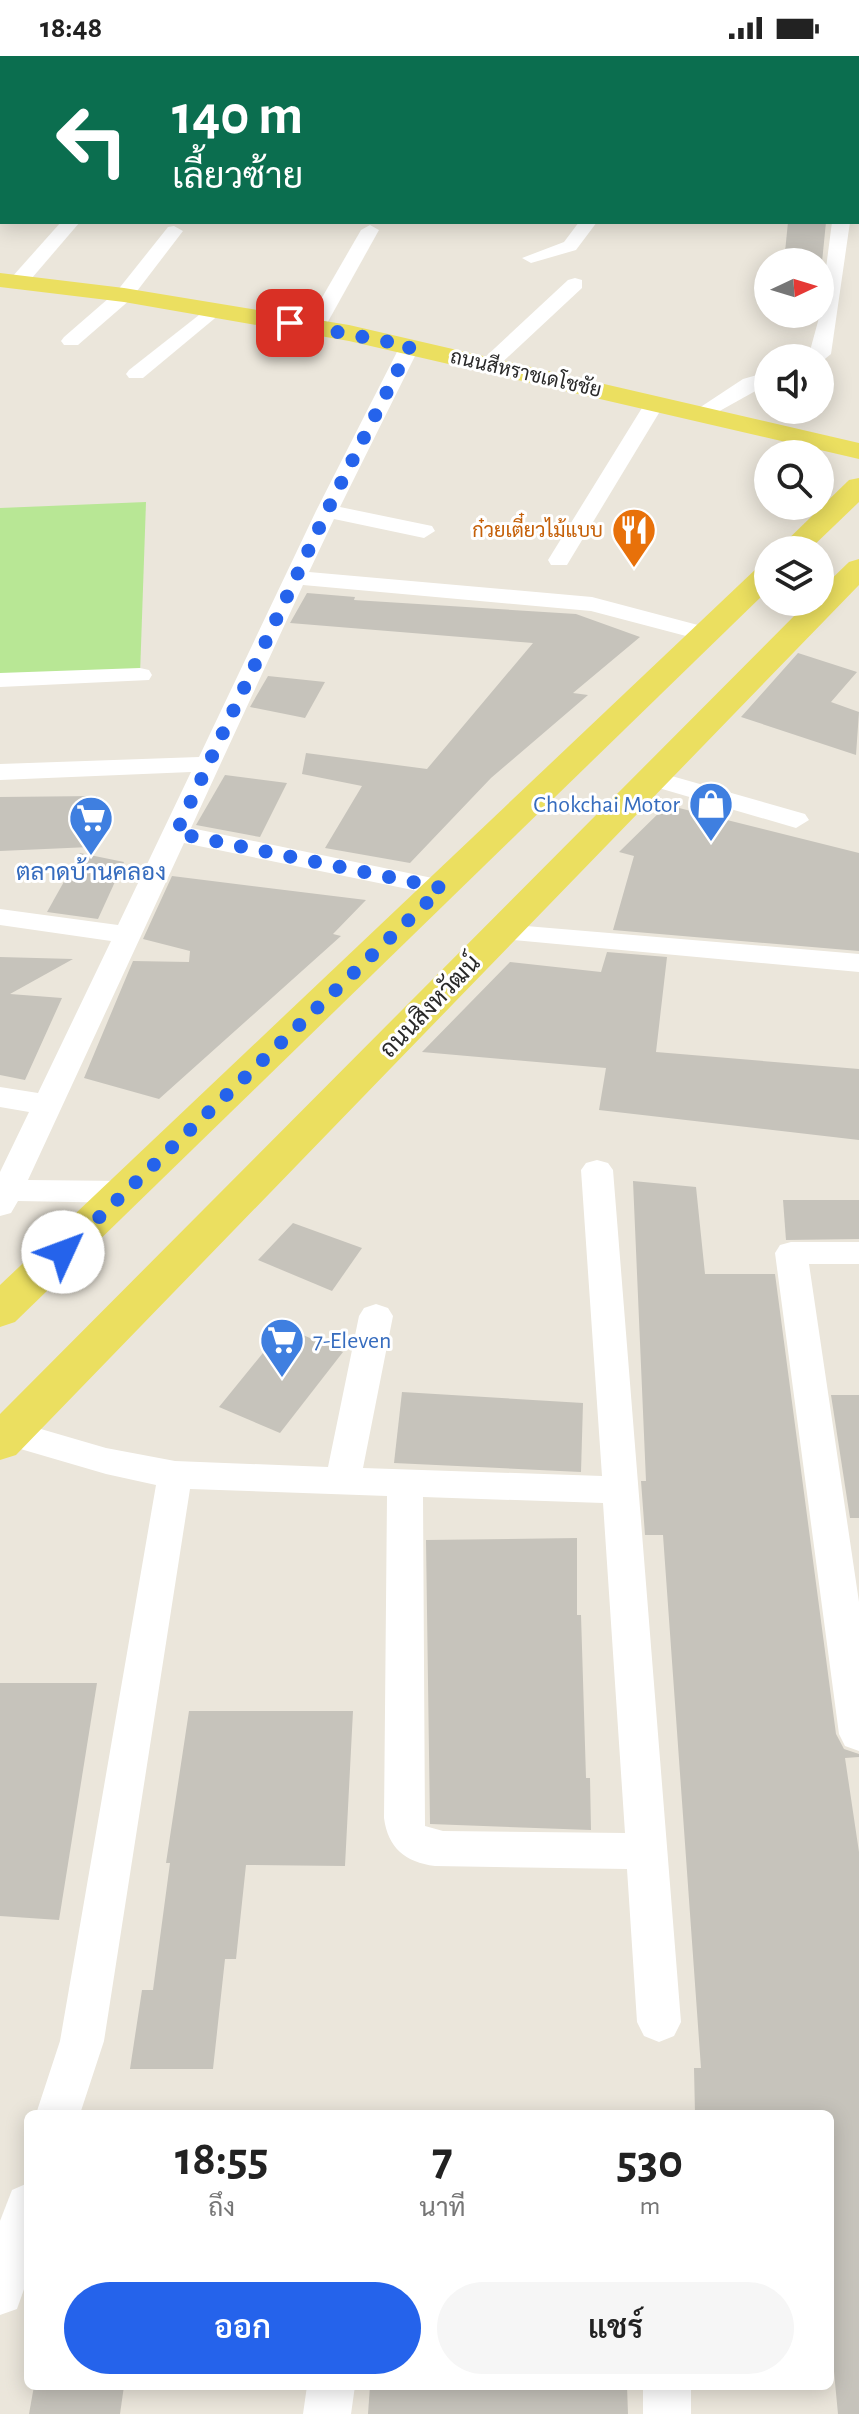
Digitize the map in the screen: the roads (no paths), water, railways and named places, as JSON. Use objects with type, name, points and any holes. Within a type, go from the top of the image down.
[{"type":"main road","name":"ถนนสีหราชเดโชชัย","points":[[9,280],[124,295],[410,346],[859,451]]},
{"type":"main road","points":[[807,536],[859,486]]},
{"type":"main road","name":"ถนนสิงหวัฒน์","points":[[5,1438],[859,568]]},
{"type":"main road","points":[[0,1311],[754,587]]},
{"type":"street","points":[[9,280],[69,224]]},
{"type":"street","points":[[531,258],[570,246],[586,224]]},
{"type":"street","points":[[823,344],[841,224]]},
{"type":"street","points":[[315,327],[370,230]]},
{"type":"street","points":[[71,341],[124,295],[174,231]]},
{"type":"street","points":[[488,365],[575,284]]},
{"type":"street","points":[[136,374],[213,310]]},
{"type":"street","points":[[126,1192],[3,1195],[327,511],[410,346]]},
{"type":"street","points":[[700,414],[754,382]]},
{"type":"street","points":[[559,560],[655,403]]},
{"type":"street","points":[[327,511],[424,531]]},
{"type":"street","points":[[296,578],[592,604],[705,634]]},
{"type":"street","points":[[0,680],[140,675]]},
{"type":"street","points":[[0,772],[208,764]]},
{"type":"street","points":[[654,779],[796,820]]},
{"type":"street","points":[[176,833],[442,888]]},
{"type":"street","points":[[0,917],[128,935]]},
{"type":"street","points":[[503,932],[859,963]]},
{"type":"street","points":[[0,1097],[48,1105]]},
{"type":"street","points":[[597,1170],[659,2022]]},
{"type":"street","points":[[859,1253],[791,1253],[859,1734]]},
{"type":"street","points":[[343,1480],[376,1316]]},
{"type":"street","points":[[5,1438],[175,1475],[619,1490]]},
{"type":"street","points":[[59,2110],[82,2041],[175,1475]]},
{"type":"street","points":[[405,1483],[404,1818],[407,1837],[416,1845],[443,1849],[646,1851]]},
{"type":"street","points":[[0,2292],[24,2218]]},
{"type":"street","points":[[327,2414],[330,2390]]},
{"type":"street","points":[[667,2390],[667,2414]]},
{"type":"place","name":"ก๋วยเตี๋ยวไม้แบบ","points":[[634,569]]},
{"type":"place","name":"Chokchai Motor","points":[[711,843]]},
{"type":"place","name":"ตลาดบ้านคลอง","points":[[91,857]]},
{"type":"place","name":"7-Eleven","points":[[282,1379]]}]
